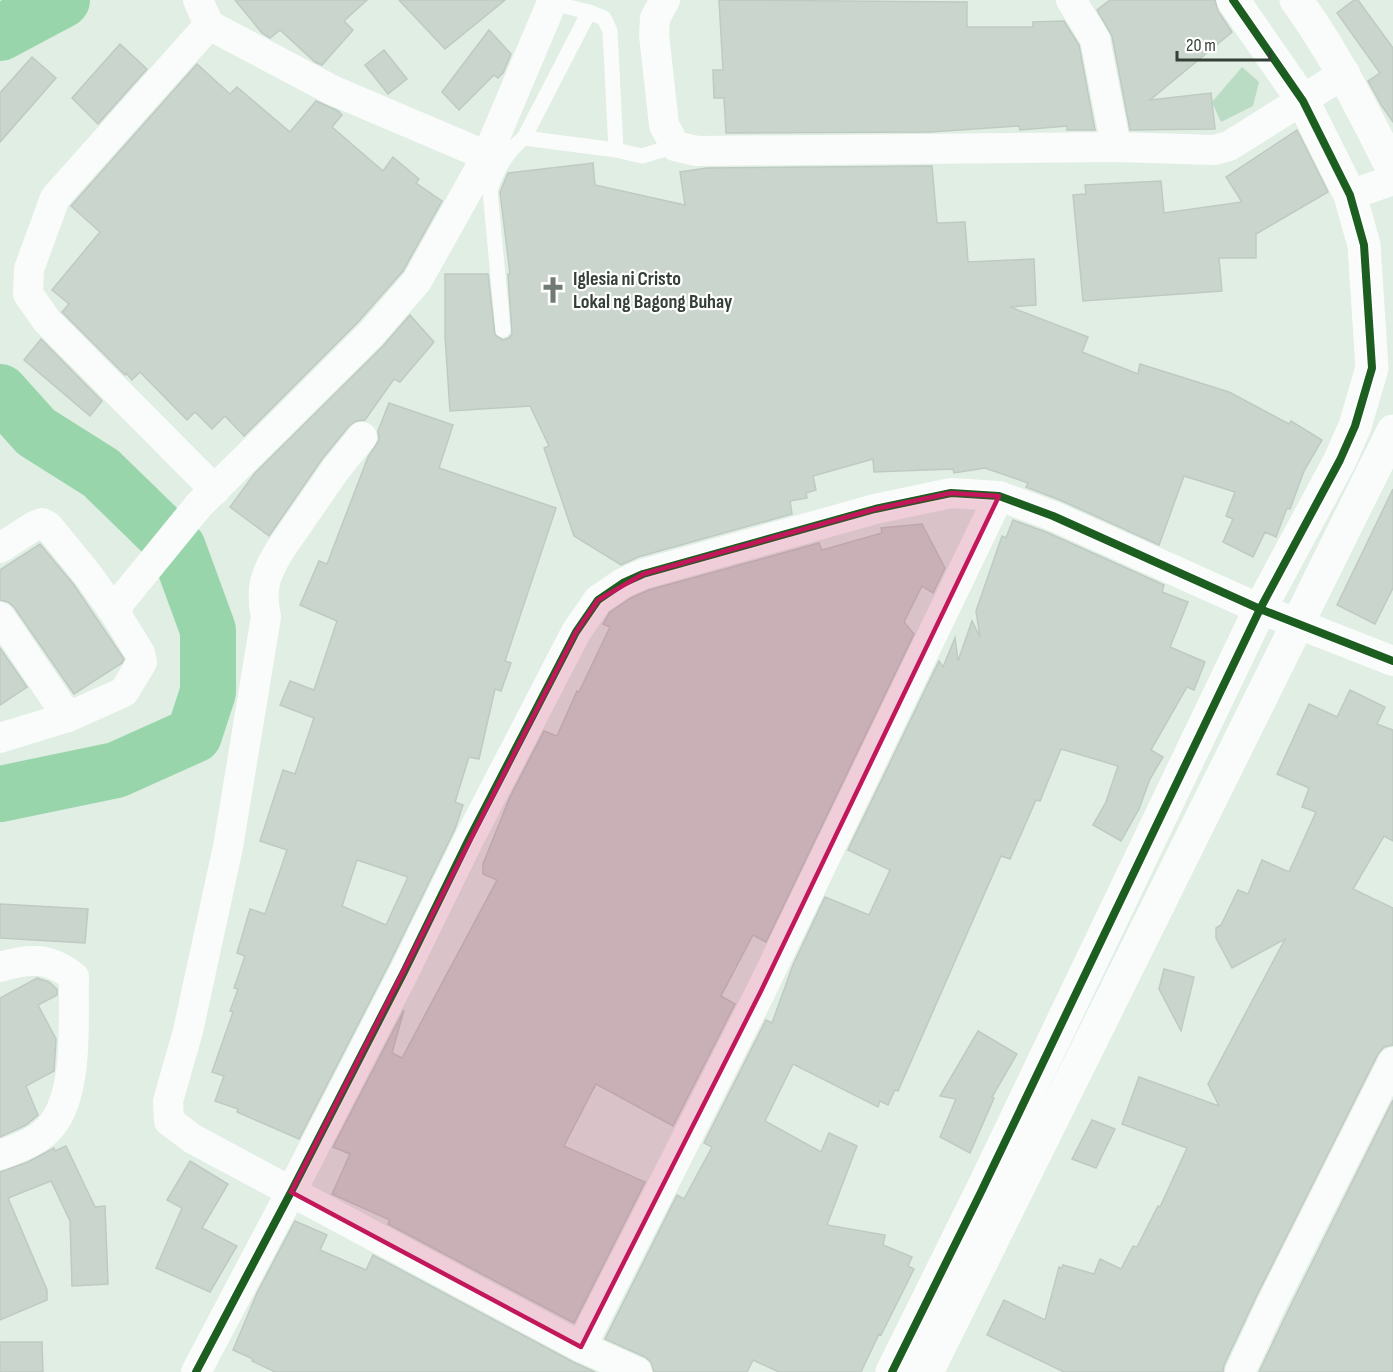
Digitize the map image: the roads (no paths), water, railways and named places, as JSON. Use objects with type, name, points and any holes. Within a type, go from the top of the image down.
[{"type":"street","points":[[664,0],[656,18],[654,35],[664,125],[675,146],[697,151],[1222,148],[1304,101],[1345,74]]},
{"type":"street","points":[[1071,0],[1095,39],[1116,147]]},
{"type":"street","points":[[916,1368],[981,1192],[1260,609],[1340,460],[1355,426],[1372,368],[1364,245],[1350,195],[1304,101],[1233,0]]},
{"type":"street","points":[[1296,0],[1319,30],[1345,74],[1393,170]]},
{"type":"street","points":[[118,609],[207,498],[371,334],[417,281],[495,160],[552,3]]},
{"type":"street","points":[[207,498],[47,321],[28,294],[29,269],[55,198],[203,12],[332,90],[495,160]]},
{"type":"street","points":[[1350,195],[1393,180]]},
{"type":"street","points":[[916,1368],[975,1278],[1393,431]]},
{"type":"street","points":[[362,437],[336,469],[280,550],[273,561],[262,590],[266,617],[228,847],[188,1031],[168,1101],[169,1121],[193,1139],[580,1347],[637,1372]]},
{"type":"street","points":[[196,1372],[291,1192],[565,652],[598,600],[624,583],[643,574],[875,509],[951,493],[999,496],[1053,516],[1260,609],[1393,661]]},
{"type":"street","points":[[580,1347],[761,991],[999,496]]},
{"type":"street","points":[[0,548],[34,526],[42,524],[48,526],[118,609],[140,653],[142,662],[124,692],[68,717],[0,738]]},
{"type":"street","points":[[0,617],[68,717]]},
{"type":"street","points":[[0,967],[20,961],[51,962],[74,977],[72,1071],[64,1107],[51,1127],[26,1145],[0,1155]]},
{"type":"street","points":[[1240,1372],[1272,1303],[1393,1062]]},
{"type":"lane","points":[[552,3],[604,18],[610,31],[616,150]]},
{"type":"lane","points":[[503,330],[490,191],[495,160],[524,138],[589,12]]},
{"type":"lane","points":[[524,138],[616,150],[642,156],[675,146]]},
{"type":"waterway","points":[[0,33],[62,0]]},
{"type":"waterway","points":[[0,392],[36,432],[101,473],[178,548],[208,630],[208,692],[194,735],[116,770],[0,794]]},
{"type":"place","name":"Iglesia ni Cristo Lokal ng Bagong Buhay","points":[[553,290]]}]
